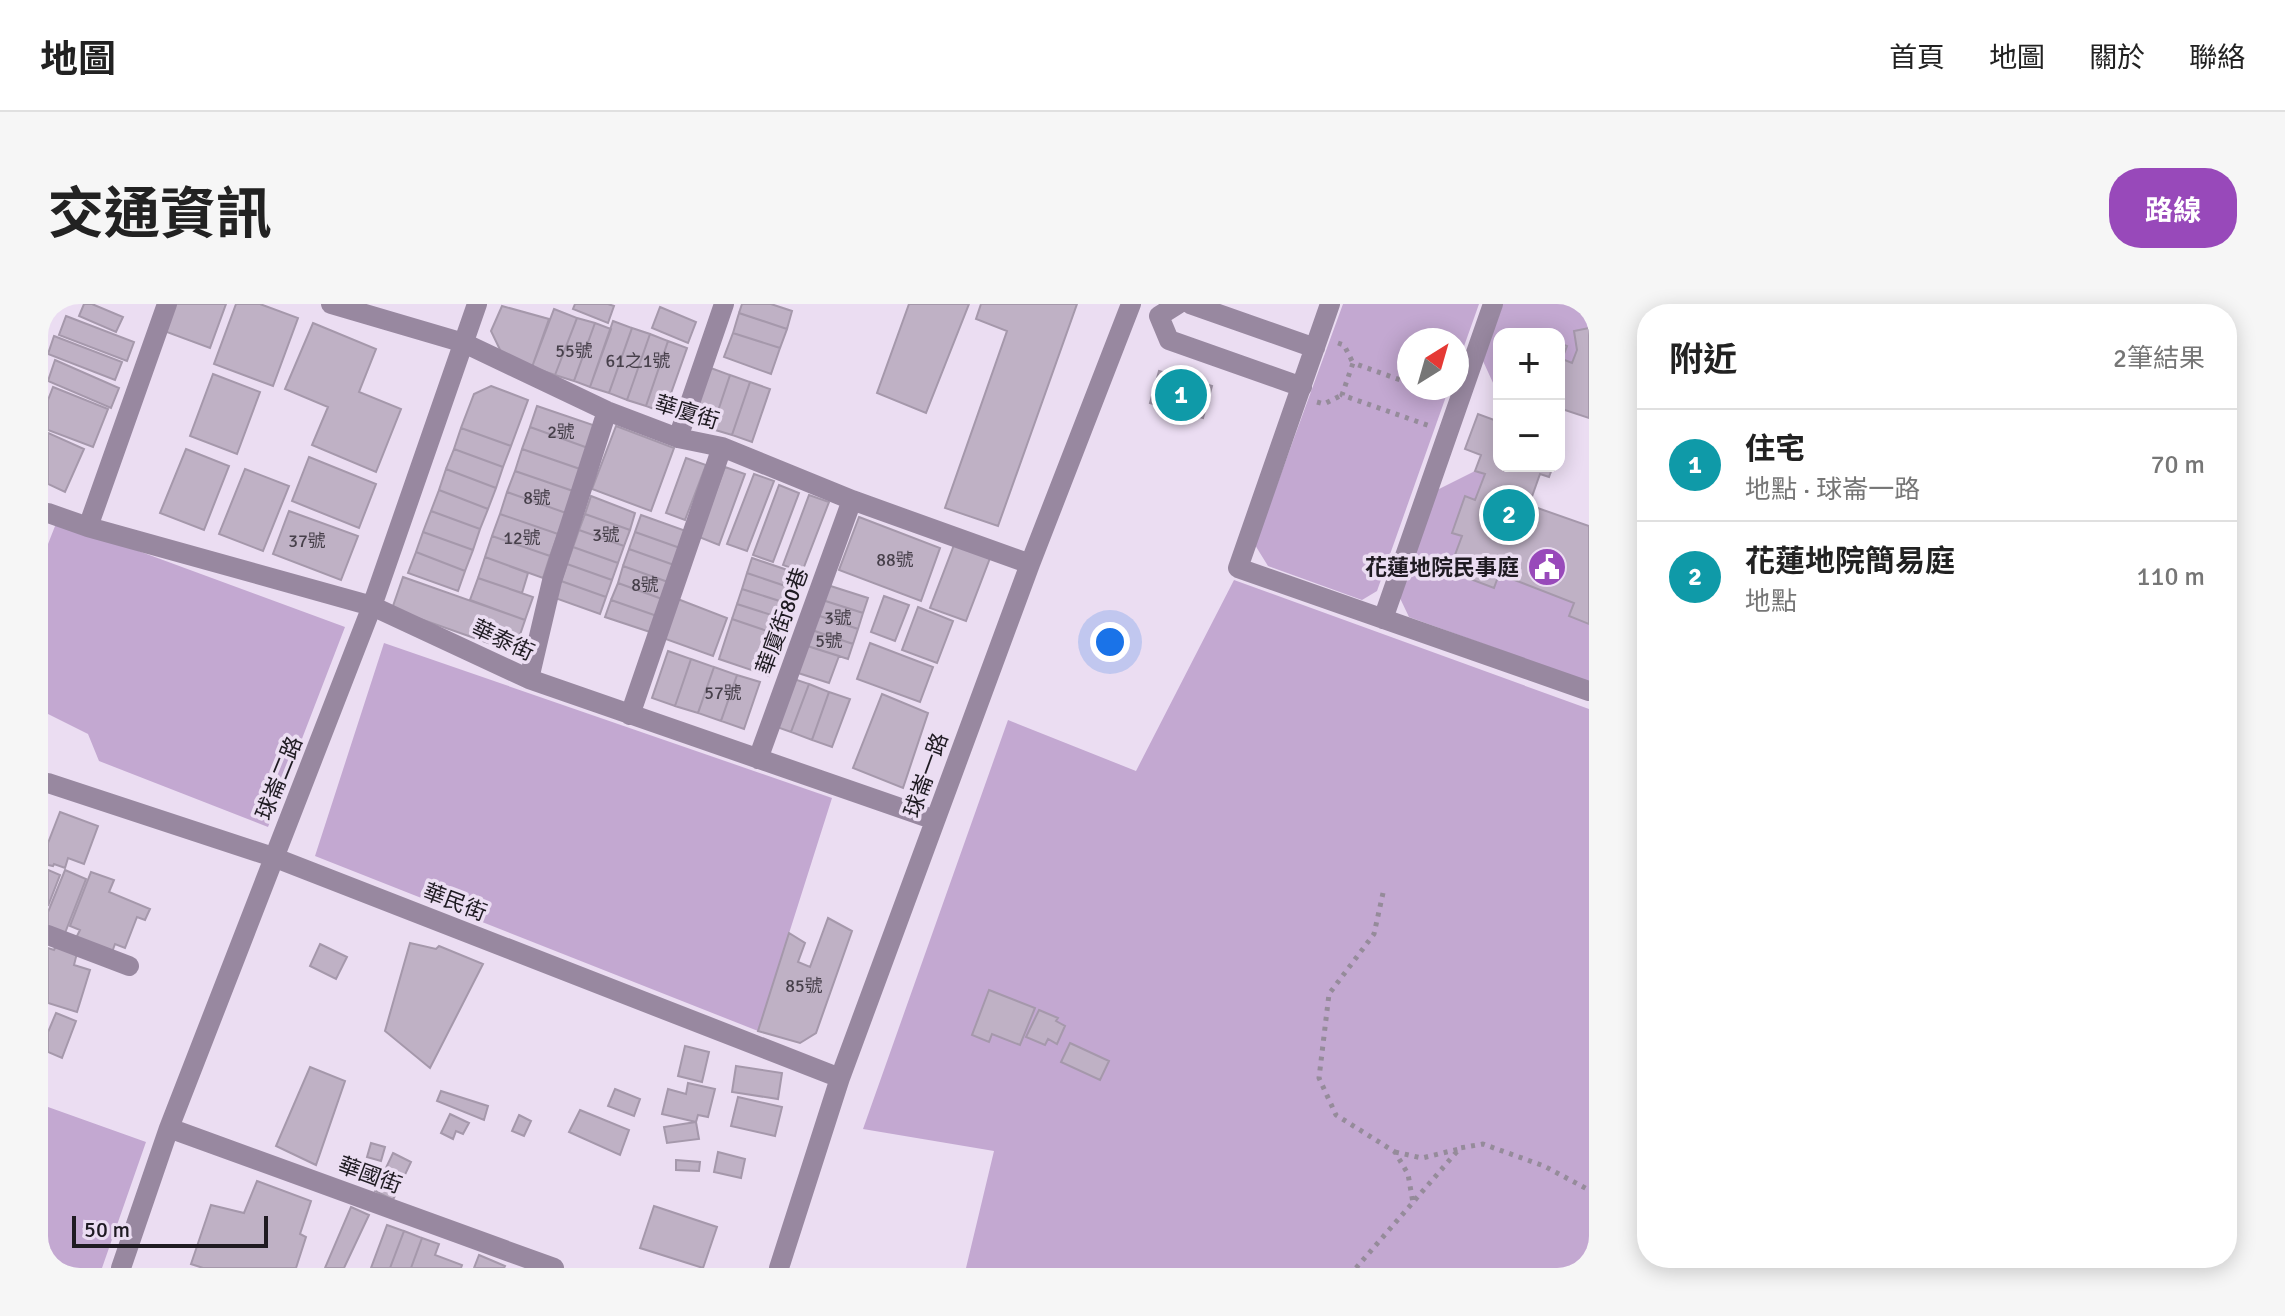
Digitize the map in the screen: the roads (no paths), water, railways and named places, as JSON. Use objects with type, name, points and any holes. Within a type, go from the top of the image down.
[{"type":"street","points":[[88,527],[167,304]]},
{"type":"street","name":"華廈街","points":[[331,304],[464,343],[607,411],[678,438],[722,447],[852,500],[1030,564]]},
{"type":"street","name":"球崙二路","points":[[121,1268],[169,1128],[372,606],[477,304]]},
{"type":"street","points":[[678,438],[724,304]]},
{"type":"street","points":[[1159,316],[1178,304]]},
{"type":"street","points":[[1190,304],[1315,348]]},
{"type":"street","points":[[1330,304],[1238,568],[1589,691]]},
{"type":"street","points":[[1383,619],[1493,304]]},
{"type":"street","points":[[1129,305],[1159,316],[1169,340],[1302,387]]},
{"type":"street","name":"球崙一路","points":[[779,1268],[840,1078],[1129,305]]},
{"type":"street","points":[[529,679],[552,581],[607,411]]},
{"type":"street","points":[[630,715],[722,447]]},
{"type":"street","name":"華廈街80巷","points":[[758,759],[852,500]]},
{"type":"street","name":"華泰街","points":[[48,513],[88,527],[372,606],[529,679],[935,820]]},
{"type":"street","name":"華民街","points":[[48,783],[273,857],[840,1078]]},
{"type":"street","points":[[48,935],[129,966]]},
{"type":"street","name":"華國街","points":[[169,1128],[554,1268]]},
{"type":"place","name":"住宅","points":[[1181,395]]},
{"type":"place","name":"花蓮地院簡易庭","points":[[1509,515]]},
{"type":"place","name":"花蓮地院民事庭","points":[[1547,567]]}]
